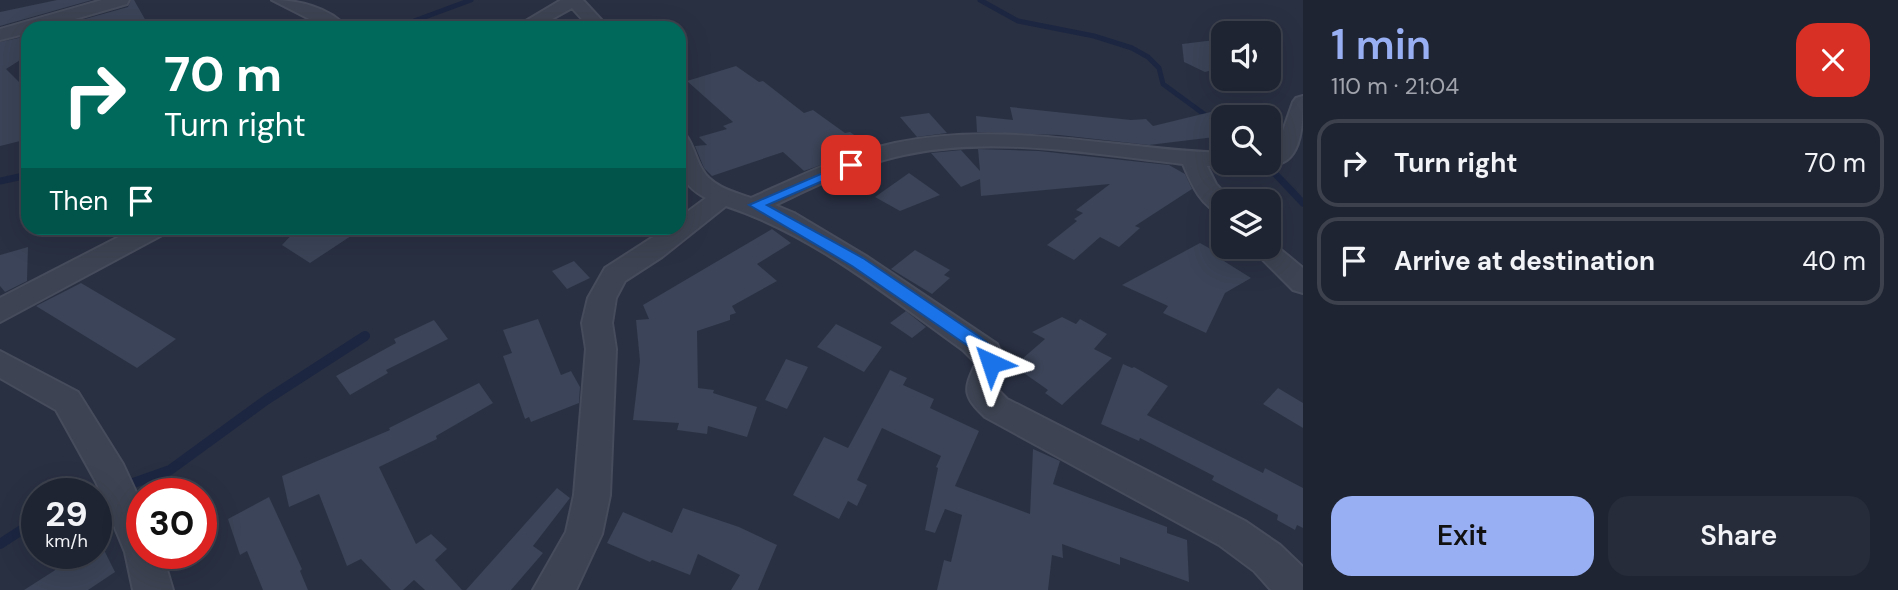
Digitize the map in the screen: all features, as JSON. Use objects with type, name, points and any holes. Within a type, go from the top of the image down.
[{"type":"street","points":[[48,21],[121,0]]},
{"type":"street","points":[[280,0],[329,21]]},
{"type":"street","points":[[536,21],[574,0],[594,21]]},
{"type":"street","points":[[0,35],[21,29]]},
{"type":"street","points":[[1286,156],[1303,102]]},
{"type":"street","points":[[756,205],[874,156],[912,146],[953,142],[1107,148],[1211,160]]},
{"type":"street","points":[[686,158],[697,182],[723,197],[756,205],[858,262],[974,341],[986,352],[991,363],[983,381],[982,395],[996,408],[1232,533],[1267,558],[1298,590]]},
{"type":"street","points":[[1193,160],[1205,187],[1211,193]]},
{"type":"street","points":[[686,226],[723,197]]},
{"type":"street","points":[[0,311],[142,235]]},
{"type":"street","points":[[553,590],[569,568],[584,534],[592,495],[601,349],[597,323],[602,298],[615,275],[674,235]]},
{"type":"street","points":[[1276,259],[1303,283]]},
{"type":"street","points":[[0,363],[67,401],[116,488],[126,512]]},
{"type":"street","points":[[147,569],[153,590]]},
{"type":"building","points":[[57,0],[92,0],[0,26],[0,12]]},
{"type":"building","points":[[131,0],[134,0],[146,21],[78,21],[128,7]]},
{"type":"building","points":[[21,38],[21,59],[6,69],[21,84],[21,141],[0,146],[0,42]]},
{"type":"building","points":[[1211,40],[1211,70],[1205,72],[1184,62],[1182,44]]},
{"type":"building","points":[[736,66],[759,82],[763,81],[804,113],[813,110],[845,133],[850,132],[871,147],[804,171],[783,152],[712,176],[704,168],[695,146],[707,145],[699,137],[727,129],[723,126],[733,122],[687,81]]},
{"type":"building","points":[[1010,107],[1131,120],[1146,119],[1153,126],[1211,112],[1211,137],[1149,145],[1059,135],[977,132],[976,116],[1013,120]]},
{"type":"building","points":[[929,113],[947,133],[917,137],[900,117]]},
{"type":"building","points":[[978,149],[1039,151],[1169,165],[1185,174],[1192,189],[1135,226],[1140,228],[1119,247],[1100,237],[1074,260],[1047,245],[1077,221],[1074,219],[1083,213],[1076,210],[1110,184],[981,196],[980,179],[961,187],[931,153],[961,150],[980,171]]},
{"type":"building","points":[[909,173],[940,195],[900,211],[875,197]]},
{"type":"building","points":[[772,229],[791,243],[757,264],[777,281],[732,306],[736,313],[730,315],[730,320],[697,331],[698,388],[714,390],[713,393],[757,407],[747,437],[708,426],[707,434],[677,430],[679,423],[633,420],[640,361],[636,320],[649,319],[643,305]]},
{"type":"building","points":[[291,235],[352,235],[310,263],[282,245]]},
{"type":"building","points":[[1200,243],[1211,249],[1211,259],[1221,259],[1251,278],[1225,293],[1206,333],[1163,313],[1168,306],[1122,285]]},
{"type":"building","points":[[28,247],[27,281],[5,292],[0,286],[0,255]]},
{"type":"building","points":[[915,250],[950,270],[944,275],[950,278],[932,294],[891,269]]},
{"type":"building","points":[[574,261],[590,278],[567,289],[552,271]]},
{"type":"building","points":[[81,283],[176,339],[137,368],[36,306]]},
{"type":"building","points":[[906,311],[926,327],[912,338],[890,323]]},
{"type":"building","points":[[1062,317],[1076,324],[1080,319],[1107,334],[1094,349],[1112,358],[1062,405],[1045,393],[1048,390],[1014,366],[1045,339],[1032,332]]},
{"type":"building","points":[[538,319],[561,375],[571,371],[580,387],[579,403],[531,422],[529,417],[525,419],[503,356],[512,353],[503,330]]},
{"type":"building","points":[[434,320],[448,339],[386,370],[388,373],[350,395],[336,376],[396,343],[394,339]]},
{"type":"building","points":[[836,324],[882,347],[864,372],[817,347]]},
{"type":"building","points":[[786,359],[808,367],[787,409],[765,400]]},
{"type":"building","points":[[1123,364],[1134,367],[1168,386],[1147,415],[1263,473],[1265,468],[1303,488],[1303,528],[1297,525],[1295,530],[1277,520],[1278,515],[1212,480],[1214,476],[1140,438],[1139,441],[1101,424]]},
{"type":"building","points":[[890,370],[907,378],[903,385],[934,399],[930,408],[979,431],[955,486],[1030,514],[1033,449],[1060,461],[1053,484],[1167,527],[1167,533],[1187,540],[1189,582],[1120,557],[1120,565],[1062,544],[1063,558],[1052,555],[1048,590],[937,590],[944,560],[951,562],[962,515],[945,509],[935,533],[925,530],[938,468],[936,467],[941,456],[882,428],[857,480],[867,485],[857,506],[848,501],[839,519],[793,495],[824,437],[848,448]]},
{"type":"building","points":[[479,383],[493,403],[436,436],[437,439],[379,467],[416,544],[431,534],[447,549],[435,560],[462,590],[425,590],[414,580],[403,590],[391,590],[361,559],[347,566],[319,494],[289,507],[282,476],[390,430],[389,428]]},
{"type":"building","points":[[1278,388],[1303,403],[1303,428],[1263,404]]},
{"type":"building","points":[[557,488],[570,498],[533,546],[543,553],[511,590],[466,590]]},
{"type":"building","points":[[269,497],[302,569],[300,571],[308,590],[263,590],[247,551],[240,555],[228,519]]},
{"type":"building","points":[[683,508],[739,527],[777,545],[758,590],[731,590],[740,575],[698,554],[690,575],[652,560],[650,562],[607,543],[623,512],[672,533]]},
{"type":"building","points":[[112,566],[115,572],[88,590],[24,590],[57,569],[112,569]]},
{"type":"waterway","points":[[414,21],[471,0]]},
{"type":"waterway","points":[[980,0],[1018,21],[1094,36],[1132,48],[1148,57],[1159,68],[1163,84],[1211,119]]},
{"type":"waterway","points":[[1276,175],[1303,203]]},
{"type":"waterway","points":[[0,181],[21,176]]},
{"type":"waterway","points":[[122,487],[170,470],[266,400],[365,336],[363,337]]},
{"type":"waterway","points":[[0,544],[21,530]]},
{"type":"route","points":[[851,165],[756,205],[782,217],[858,262],[974,341],[986,352],[991,363]]}]
